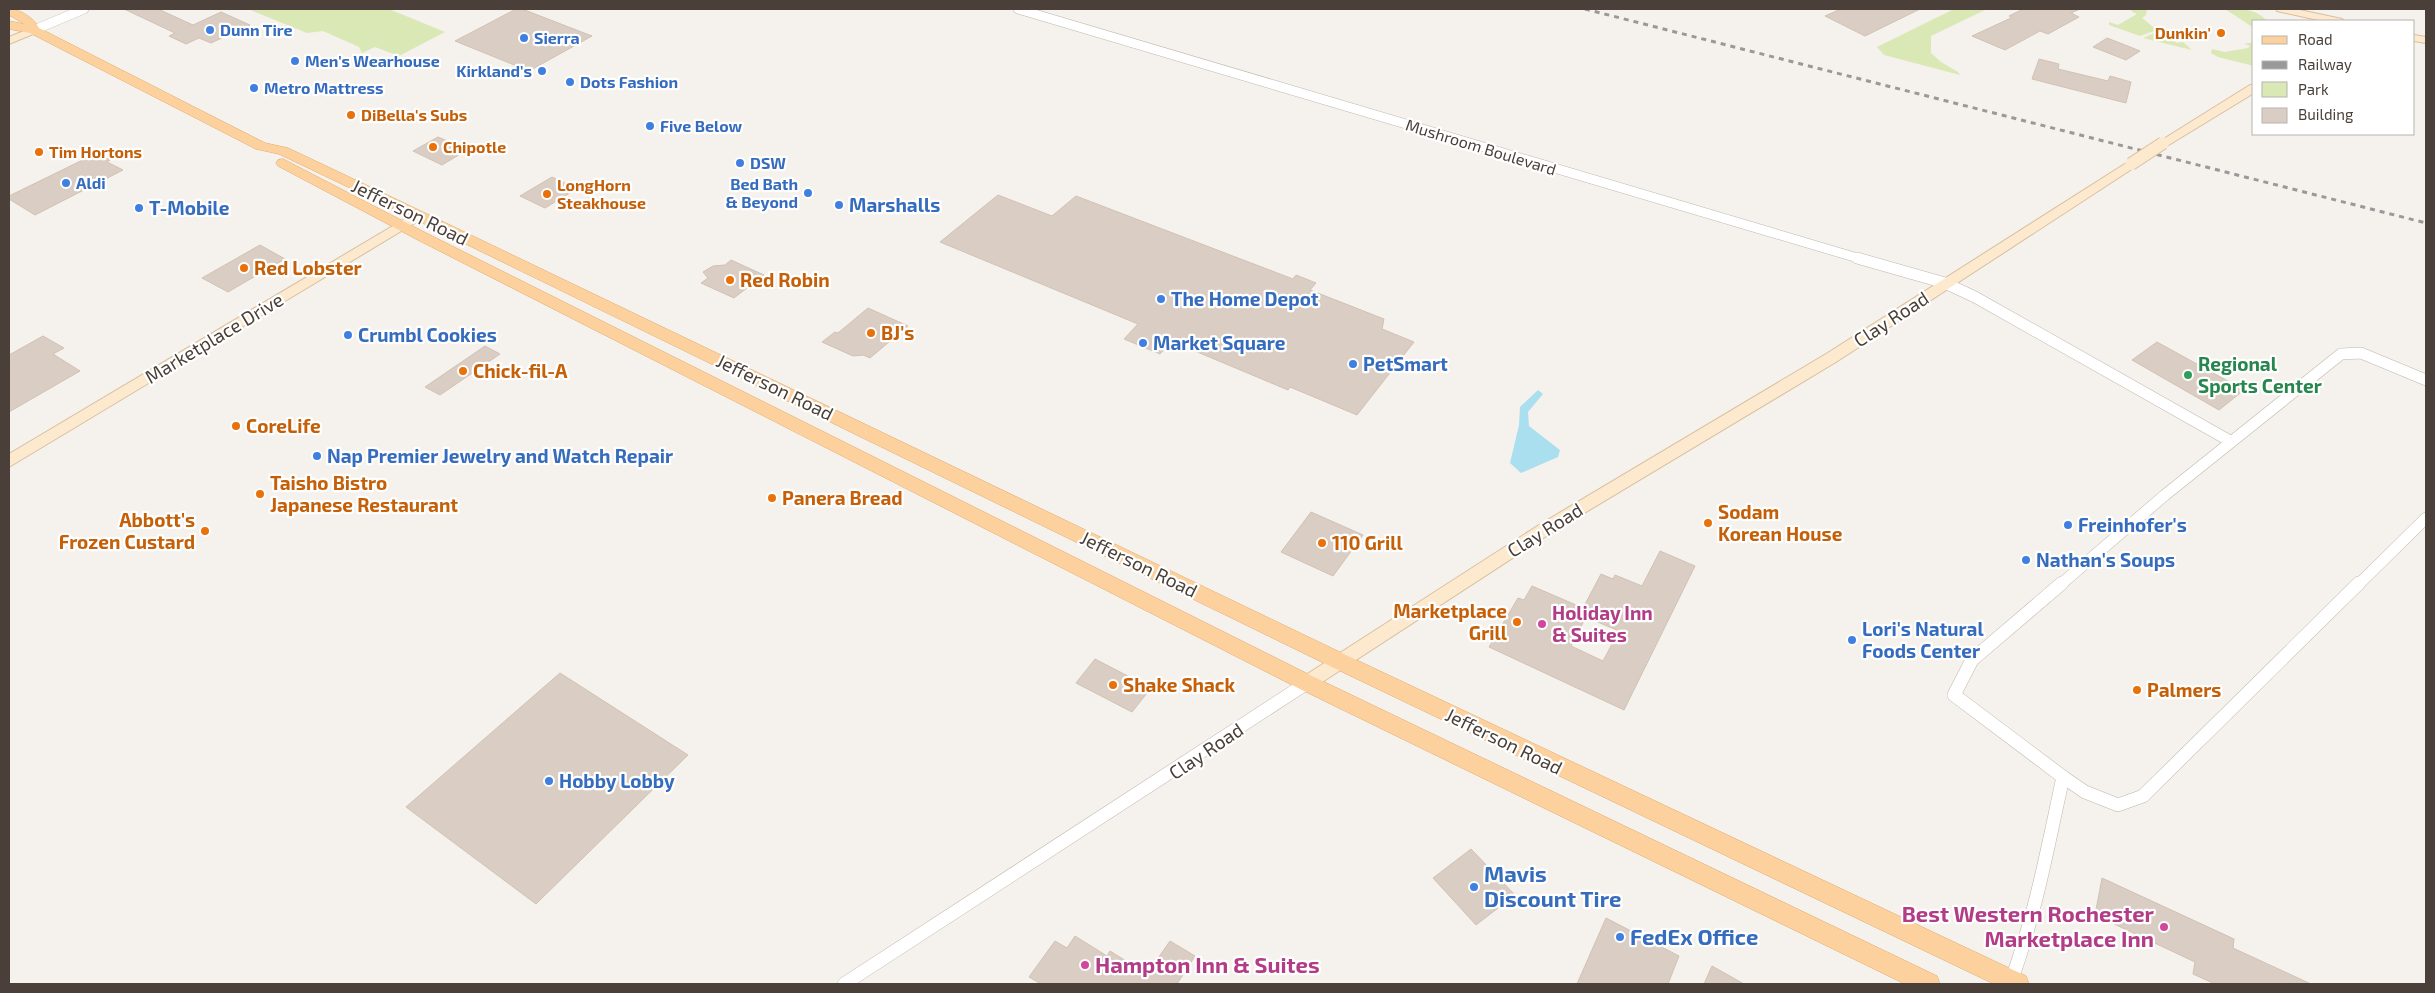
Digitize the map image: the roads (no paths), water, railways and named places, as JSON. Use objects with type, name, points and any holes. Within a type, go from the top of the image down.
[{"type":"main road","name":"Jefferson Road","points":[[9,11],[27,20],[34,30]]},
{"type":"main road","name":"Jefferson Road","points":[[9,25],[34,30],[261,146],[276,159],[400,226],[1307,683],[1929,984]]},
{"type":"main road","name":"Jefferson Road","points":[[261,146],[283,151],[418,215],[1341,662],[2013,983]]},
{"type":"street","points":[[9,40],[84,9]]},
{"type":"street","name":"Mushroom Boulevard","points":[[1018,9],[1750,228],[1945,283],[1975,297],[2230,441]]},
{"type":"street","points":[[2281,9],[2297,14],[2332,20]]},
{"type":"street","name":"Clay Road","points":[[844,984],[1545,529],[1732,419],[2163,143],[2252,89]]},
{"type":"street","name":"Marketplace Drive","points":[[9,461],[418,215]]},
{"type":"street","points":[[2426,380],[2361,353],[2341,354],[2287,399],[2230,441],[1972,660],[1954,695],[2085,792],[2118,805],[2143,796],[2426,518]]},
{"type":"street","points":[[2013,983],[2031,918],[2063,777]]},
{"type":"water","points":[[1538,390],[1543,394],[1528,412],[1529,426],[1560,450],[1558,457],[1521,473],[1510,463],[1519,425],[1520,407]]},
{"type":"railway","points":[[1585,9],[2426,223]]},
{"type":"place","name":"Dunn Tire","points":[[210,30]]},
{"type":"place","name":"Dunkin'","points":[[2221,33]]},
{"type":"place","name":"Sierra","points":[[524,38]]},
{"type":"place","name":"Men's Wearhouse","points":[[295,61]]},
{"type":"place","name":"Kirkland's","points":[[542,71]]},
{"type":"place","name":"Dots Fashion","points":[[570,82]]},
{"type":"place","name":"Metro Mattress","points":[[254,88]]},
{"type":"place","name":"DiBella's Subs","points":[[351,115]]},
{"type":"place","name":"Five Below","points":[[650,126]]},
{"type":"place","name":"Chipotle","points":[[433,147]]},
{"type":"place","name":"Tim Hortons","points":[[39,152]]},
{"type":"place","name":"DSW","points":[[740,163]]},
{"type":"place","name":"Aldi","points":[[66,183]]},
{"type":"place","name":"Bed Bath & Beyond","points":[[808,193]]},
{"type":"place","name":"LongHorn Steakhouse","points":[[547,194]]},
{"type":"place","name":"Marshalls","points":[[839,205]]},
{"type":"place","name":"T-Mobile","points":[[139,208]]},
{"type":"place","name":"Red Lobster","points":[[244,268]]},
{"type":"place","name":"Red Robin","points":[[730,280]]},
{"type":"place","name":"The Home Depot","points":[[1161,299]]},
{"type":"place","name":"BJ's","points":[[871,333]]},
{"type":"place","name":"Crumbl Cookies","points":[[348,335]]},
{"type":"place","name":"Market Square","points":[[1143,343]]},
{"type":"place","name":"PetSmart","points":[[1353,364]]},
{"type":"place","name":"Chick-fil-A","points":[[463,371]]},
{"type":"place","name":"Regional Sports Center","points":[[2188,375]]},
{"type":"place","name":"CoreLife","points":[[236,426]]},
{"type":"place","name":"Nap Premier Jewelry and Watch Repair","points":[[317,456]]},
{"type":"place","name":"Taisho Bistro Japanese Restaurant","points":[[260,494]]},
{"type":"place","name":"Panera Bread","points":[[772,498]]},
{"type":"place","name":"Sodam Korean House","points":[[1708,523]]},
{"type":"place","name":"Freinhofer's","points":[[2068,525]]},
{"type":"place","name":"Abbott's Frozen Custard","points":[[205,531]]},
{"type":"place","name":"110 Grill","points":[[1322,543]]},
{"type":"place","name":"Nathan's Soups","points":[[2026,560]]},
{"type":"place","name":"Marketplace Grill","points":[[1517,622]]},
{"type":"place","name":"Holiday Inn & Suites","points":[[1542,624]]},
{"type":"place","name":"Lori's Natural Foods Center","points":[[1852,640]]},
{"type":"place","name":"Shake Shack","points":[[1113,685]]},
{"type":"place","name":"Palmers","points":[[2137,690]]},
{"type":"place","name":"Hobby Lobby","points":[[549,781]]},
{"type":"place","name":"Mavis Discount Tire","points":[[1474,887]]},
{"type":"place","name":"Best Western Rochester Marketplace Inn","points":[[2164,927]]},
{"type":"place","name":"FedEx Office","points":[[1620,937]]},
{"type":"place","name":"Hampton Inn & Suites","points":[[1085,965]]}]
